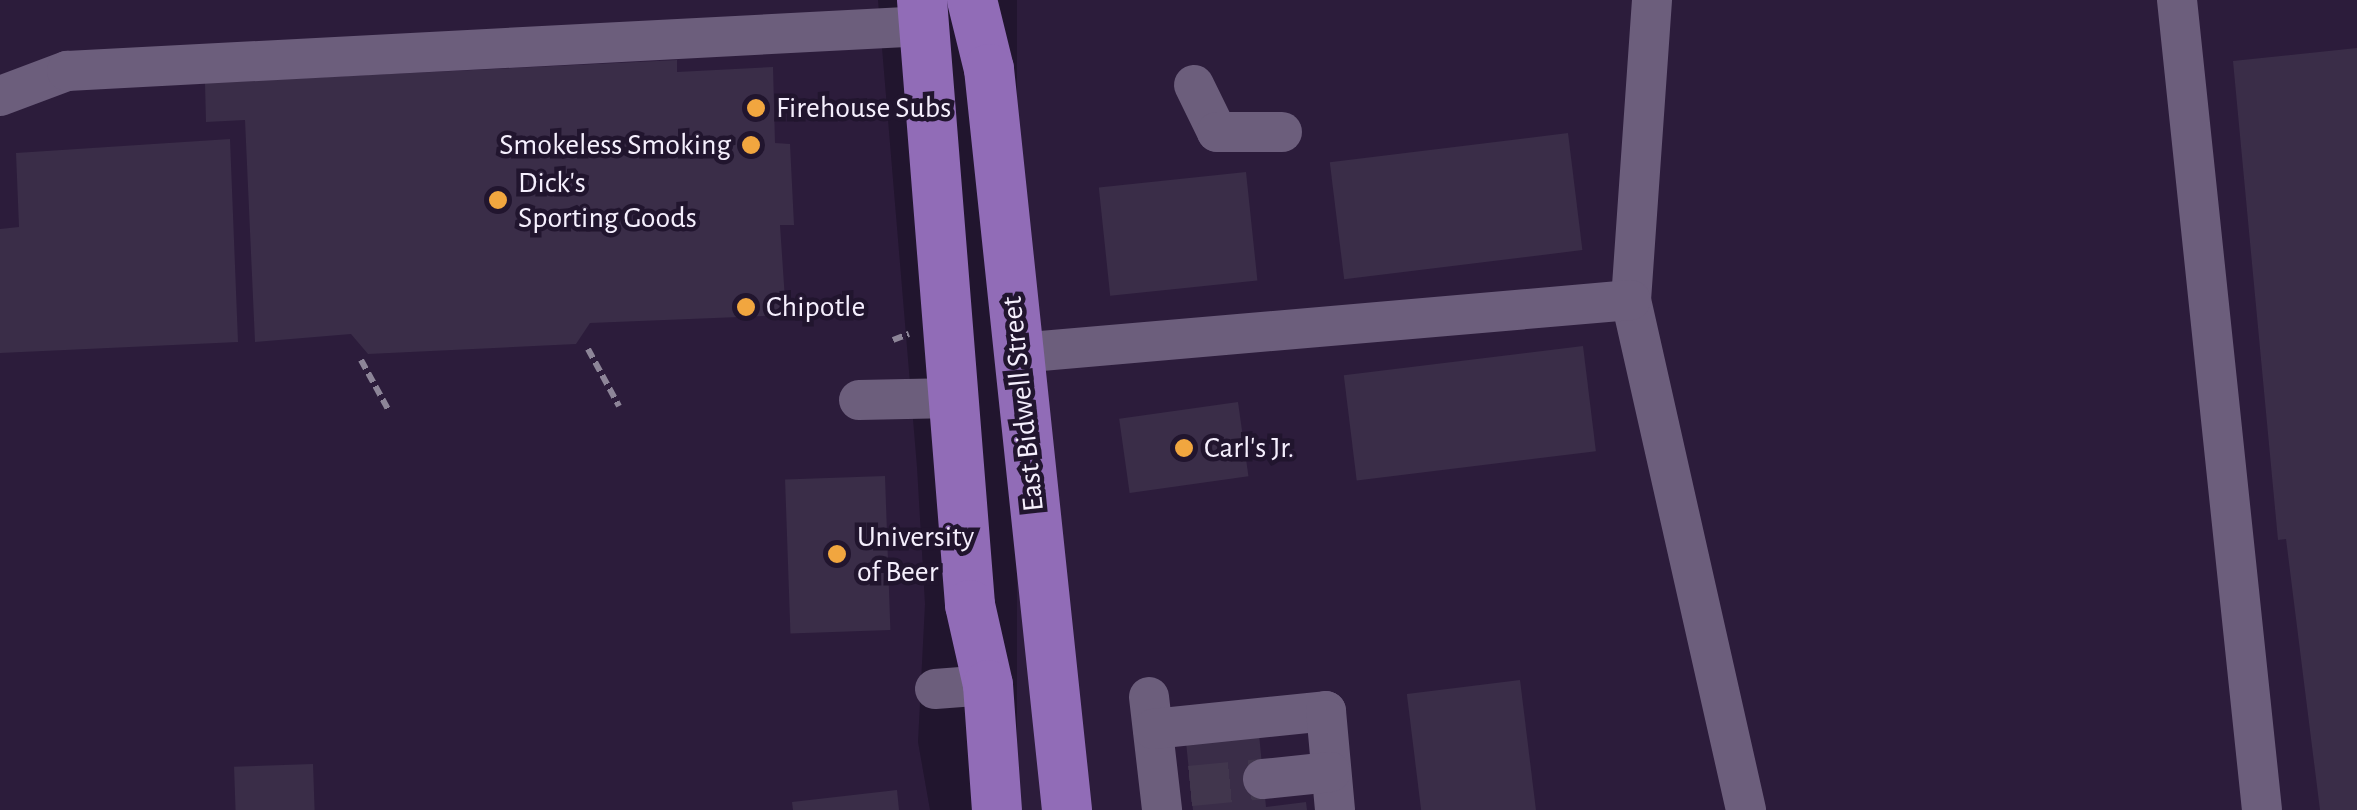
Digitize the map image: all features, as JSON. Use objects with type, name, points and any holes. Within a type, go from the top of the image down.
[{"type":"main road","name":"East Bidwell Street","points":[[972,0],[989,69],[1048,663],[1068,810]]},
{"type":"main road","points":[[924,13],[950,65],[981,324],[995,346],[1018,354]]},
{"type":"main road","points":[[924,13],[970,605],[988,685],[997,810]]},
{"type":"main road","points":[[954,398],[978,395],[994,408],[1025,608],[1048,663]]},
{"type":"lane","points":[[1652,0],[1631,300],[1746,810]]},
{"type":"lane","points":[[2177,0],[2262,810]]},
{"type":"lane","points":[[0,96],[67,71],[924,13]]},
{"type":"lane","points":[[1194,85],[1217,132],[1282,132]]},
{"type":"lane","points":[[1018,354],[1631,300]]},
{"type":"lane","points":[[859,400],[954,398]]},
{"type":"lane","points":[[935,690],[988,685]]},
{"type":"lane","points":[[1170,795],[1151,713],[1326,711],[1333,791],[1264,779]]},
{"type":"path","points":[[588,350],[619,406]]},
{"type":"path","points":[[360,360],[389,411]]},
{"type":"shaded area","points":[[0,0],[878,0],[917,467],[925,604],[918,742],[930,810],[0,810]]},
{"type":"shaded area","points":[[1017,0],[2357,0],[2357,810],[1017,810]]},
{"type":"building","points":[[2357,48],[2357,810],[2320,810],[2286,539],[2278,540],[2233,61]]},
{"type":"building","points":[[677,60],[677,72],[773,67],[775,143],[790,144],[794,225],[780,225],[786,315],[590,323],[576,344],[368,354],[351,334],[255,342],[245,120],[206,122],[205,83]]},
{"type":"building","points":[[1568,133],[1582,250],[1344,279],[1330,162]]},
{"type":"building","points":[[230,139],[238,342],[0,353],[0,229],[19,227],[16,153]]},
{"type":"building","points":[[1246,172],[1257,280],[1110,296],[1099,187]]},
{"type":"building","points":[[1583,346],[1596,451],[1357,481],[1344,375]]},
{"type":"building","name":"Carl's Jr.","points":[[1238,402],[1248,476],[1130,493],[1119,419]]},
{"type":"building","name":"University of Beer","points":[[885,476],[890,630],[790,633],[785,479]]},
{"type":"building","points":[[1520,680],[1536,810],[1421,810],[1407,694]]},
{"type":"building","points":[[1259,734],[1266,807],[1306,802],[1307,810],[1193,810],[1186,742]]},
{"type":"building","points":[[313,764],[315,810],[236,810],[234,767]]},
{"type":"building","points":[[897,790],[899,810],[793,810],[792,802]]},
{"type":"tunnel","points":[[1190,786],[1263,779]]},
{"type":"place","name":"Firehouse Subs","points":[[756,108]]},
{"type":"place","name":"Smokeless Smoking","points":[[751,145]]},
{"type":"place","name":"Dick's Sporting Goods","points":[[498,200]]},
{"type":"place","name":"Chipotle","points":[[746,307]]},
{"type":"place","name":"Carl's Jr.","points":[[1184,448]]},
{"type":"place","name":"University of Beer","points":[[837,554]]}]
